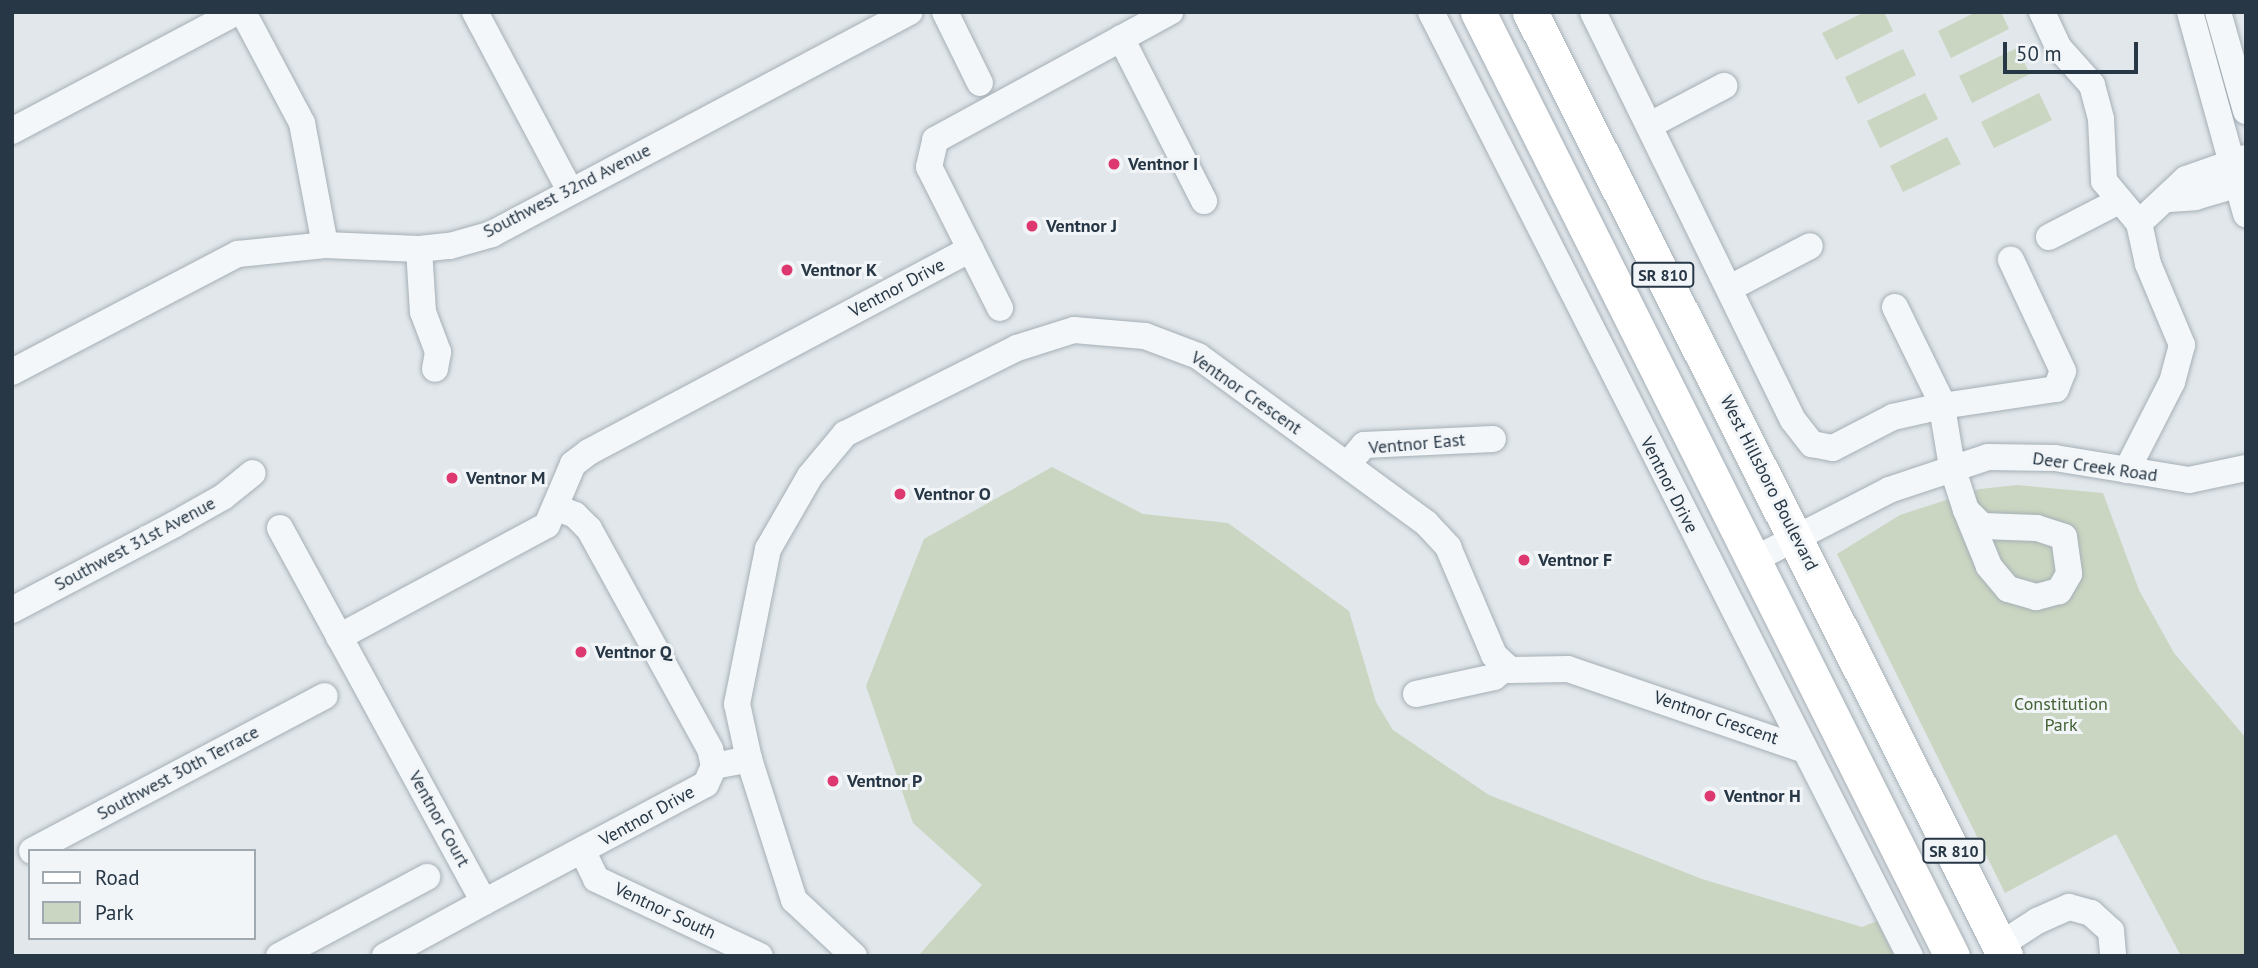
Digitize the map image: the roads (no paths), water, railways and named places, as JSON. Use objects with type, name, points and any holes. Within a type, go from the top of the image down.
[{"type":"main road","name":"SR 810","points":[[1478,12],[1952,956]]},
{"type":"main road","name":"West Hillsboro Boulevard","points":[[1530,12],[2003,951]]},
{"type":"street","points":[[12,131],[237,12]]},
{"type":"street","points":[[243,12],[302,123],[325,245]]},
{"type":"street","points":[[475,12],[570,191]]},
{"type":"street","name":"Southwest 32nd Avenue","points":[[12,372],[238,254],[325,245],[418,248],[450,246],[492,234],[911,12]]},
{"type":"street","points":[[945,12],[980,83]]},
{"type":"street","points":[[1000,308],[929,167],[935,140],[1170,12]]},
{"type":"street","name":"Ventnor Drive","points":[[1431,12],[1910,956]]},
{"type":"street","points":[[1593,12],[1793,420],[1812,444],[1833,448],[1893,417],[1942,406],[2036,395],[2056,389],[2063,372],[2058,356],[2011,260]]},
{"type":"street","points":[[2042,12],[2059,47],[2092,85],[2101,119],[2104,181],[2117,202],[2139,223],[2148,264],[2183,351],[2127,470]]},
{"type":"street","points":[[2190,12],[2241,172],[2246,214]]},
{"type":"street","points":[[2218,12],[2246,111]]},
{"type":"street","points":[[1121,37],[1204,201]]},
{"type":"street","points":[[1650,125],[1724,86]]},
{"type":"street","points":[[2139,223],[2169,199],[2241,172]]},
{"type":"street","points":[[2049,237],[2117,202]]},
{"type":"street","points":[[1730,288],[1810,246]]},
{"type":"street","points":[[418,248],[423,312],[438,352],[435,369]]},
{"type":"street","name":"Ventnor Drive","points":[[339,637],[547,525],[558,508],[573,464],[589,452],[970,249]]},
{"type":"street","points":[[1895,307],[1942,406],[1952,467],[1966,510]]},
{"type":"street","name":"Ventnor Crescent","points":[[749,759],[737,704],[768,550],[810,476],[845,434],[1017,348],[1074,330],[1145,336],[1198,356],[1426,523],[1448,547],[1485,638],[1507,667],[1568,669],[1805,750]]},
{"type":"street","name":"Ventnor East","points":[[1348,464],[1364,445],[1493,439]]},
{"type":"street","name":"Deer Creek Road","points":[[1755,559],[1889,490],[1988,457],[2055,458],[2189,480],[2246,468]]},
{"type":"street","name":"Southwest 31st Avenue","points":[[12,610],[176,524],[253,473]]},
{"type":"street","points":[[558,508],[575,515],[589,528],[710,749],[714,766],[749,759],[794,900],[854,956]]},
{"type":"street","name":"Ventnor Court","points":[[280,528],[484,902]]},
{"type":"street","points":[[1416,694],[1494,677],[1507,667]]},
{"type":"street","name":"Southwest 30th Terrace","points":[[35,849],[325,696]]},
{"type":"street","name":"Ventnor Drive","points":[[484,902],[583,852],[706,784],[714,766]]},
{"type":"street","name":"Ventnor South","points":[[583,852],[596,879],[760,956]]},
{"type":"street","name":"Southwest 30th Terrace","points":[[12,861],[28,853]]},
{"type":"street","points":[[279,956],[427,877]]},
{"type":"street","points":[[385,956],[484,902]]},
{"type":"street","points":[[2003,951],[2037,920],[2069,907],[2091,913],[2111,930],[2113,956]]},
{"type":"place","name":"Ventnor I","points":[[1114,164]]},
{"type":"place","name":"Ventnor J","points":[[1032,226]]},
{"type":"place","name":"Ventnor K","points":[[787,270]]},
{"type":"place","name":"Ventnor M","points":[[452,478]]},
{"type":"place","name":"Ventnor O","points":[[900,494]]},
{"type":"place","name":"Ventnor F","points":[[1524,560]]},
{"type":"place","name":"Ventnor Q","points":[[581,652]]},
{"type":"place","name":"Ventnor P","points":[[833,781]]},
{"type":"place","name":"Ventnor H","points":[[1710,796]]},
{"type":"park label","name":"Constitution Park","points":[[2061,715]]}]
